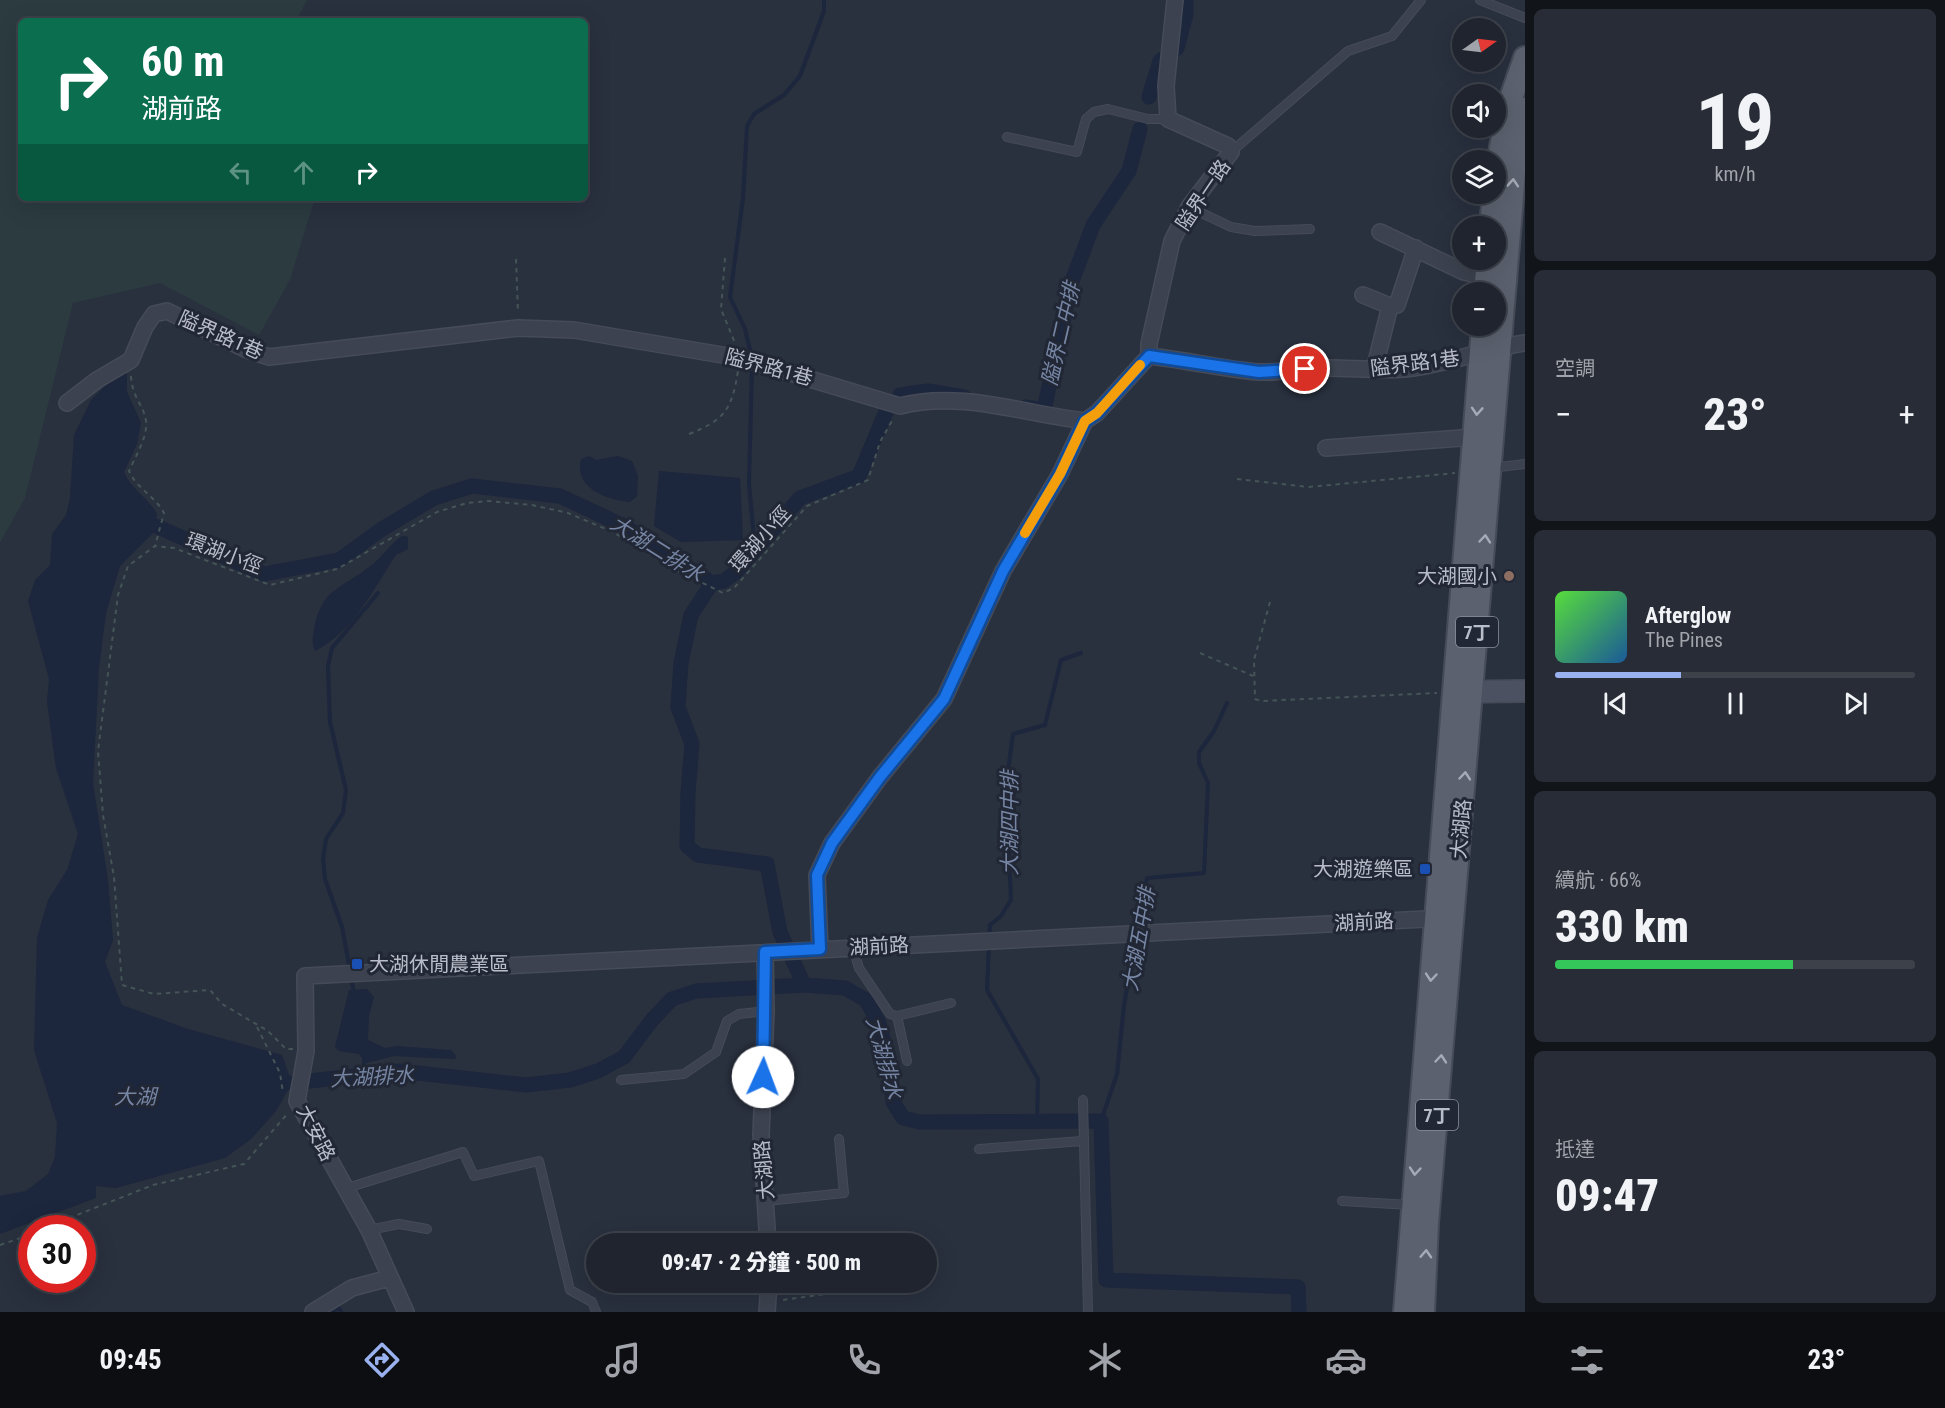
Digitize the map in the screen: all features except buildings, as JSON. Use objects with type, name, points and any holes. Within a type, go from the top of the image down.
[{"type":"main road","points":[[1500,150],[1509,104],[1525,58]]},
{"type":"main road","name":"7丁","points":[[1490,350],[1514,172],[1525,109]]},
{"type":"main road","name":"7丁","points":[[1486,336],[1490,350]]},
{"type":"main road","name":"大湖路","points":[[1481,470],[1475,437],[1490,350]]},
{"type":"main road","name":"大湖路","points":[[1405,1312],[1412,1205],[1444,918],[1490,350]]},
{"type":"main road","name":"大湖路","points":[[1422,1312],[1444,918]]},
{"type":"street","points":[[1168,119],[1166,86],[1175,0]]},
{"type":"street","name":"隘界一路","points":[[1149,356],[1149,344],[1172,241],[1190,207],[1231,152],[1228,146],[1168,119]]},
{"type":"street","points":[[1380,232],[1464,272],[1486,276]]},
{"type":"street","points":[[1363,295],[1390,306],[1397,305],[1416,248]]},
{"type":"street","points":[[1374,370],[1390,306]]},
{"type":"street","name":"隘界路1巷","points":[[131,360],[145,327],[154,314],[167,310],[247,351],[268,357],[518,328],[574,330],[703,350],[771,366],[900,406],[921,400],[979,404],[1085,421]]},
{"type":"street","name":"隘界路1巷","points":[[1149,356],[1259,372],[1327,368],[1374,370],[1407,368],[1438,361],[1463,359],[1490,350],[1525,343]]},
{"type":"street","points":[[820,949],[817,875],[832,843],[880,777],[944,699],[1003,571],[1060,474],[1085,421],[1097,413],[1149,356]]},
{"type":"street","points":[[67,403],[97,380],[131,360]]},
{"type":"street","points":[[1326,448],[1475,437]]},
{"type":"street","points":[[1463,692],[1525,691]]},
{"type":"street","name":"湖前路","points":[[305,976],[1444,918]]},
{"type":"street","name":"大湖路","points":[[765,952],[766,1011],[761,1135],[768,1233]]},
{"type":"street","name":"大安路","points":[[305,976],[306,1051],[288,1101],[347,1188],[369,1230],[406,1312]]},
{"type":"street","points":[[313,1312],[352,1288],[389,1278]]},
{"type":"lane","points":[[1231,152],[1348,51],[1392,36],[1420,0]]},
{"type":"lane","points":[[1480,0],[1525,18]]},
{"type":"lane","points":[[1007,137],[1077,152],[1086,119],[1094,112],[1108,109],[1148,119],[1168,119]]},
{"type":"lane","points":[[1190,207],[1231,227],[1255,231],[1310,229]]},
{"type":"lane","points":[[1481,470],[1525,464]]},
{"type":"lane","points":[[853,948],[859,968],[890,1014],[897,1016],[951,1003]]},
{"type":"lane","points":[[621,1080],[684,1074],[716,1052],[727,1021],[739,1014],[766,1011]]},
{"type":"lane","points":[[897,1016],[907,1061]]},
{"type":"lane","points":[[1083,1100],[1082,1141],[1088,1312]]},
{"type":"lane","points":[[767,1201],[844,1193],[839,1139]]},
{"type":"lane","points":[[979,1149],[1082,1141]]},
{"type":"lane","points":[[347,1188],[463,1152],[474,1176],[539,1161],[570,1290],[592,1302],[596,1312]]},
{"type":"lane","points":[[1342,1201],[1412,1205]]},
{"type":"lane","points":[[369,1230],[399,1224],[427,1229]]},
{"type":"path","points":[[516,259],[518,328]]},
{"type":"path","points":[[131,360],[132,392],[146,420],[145,433],[129,471],[137,484],[160,506],[164,513],[155,546]]},
{"type":"path","name":"環湖小徑","points":[[256,1024],[222,1004],[210,990],[154,994],[122,985],[114,877],[103,815],[98,752],[118,595],[128,566],[155,546],[174,548],[270,585],[337,569],[437,512],[467,503],[488,501],[531,505],[568,513],[613,532],[670,567],[723,593],[734,588],[807,506],[868,480],[880,442],[900,406]]},
{"type":"path","points":[[1237,479],[1310,487],[1481,470]]},
{"type":"path","points":[[1270,602],[1254,660],[1255,699],[1261,701],[1463,692]]},
{"type":"path","points":[[1200,653],[1253,676]]},
{"type":"path","points":[[256,1024],[286,1048],[306,1051]]},
{"type":"path","points":[[77,1215],[153,1185],[244,1164],[284,1118],[288,1101],[280,1073],[256,1024]]},
{"type":"path","points":[[284,1118],[288,1101]]},
{"type":"path","points":[[0,1245],[18,1238]]},
{"type":"path","points":[[767,1307],[838,1293]]},
{"type":"shaded area","points":[[0,0],[307,0],[298,18],[18,18],[18,201],[314,201],[290,280],[259,335],[160,283],[73,303],[25,498],[0,543]]},
{"type":"water","name":"大湖","points":[[121,370],[127,374],[127,392],[141,423],[137,444],[124,472],[131,484],[157,514],[152,534],[120,566],[106,613],[99,668],[93,783],[108,880],[113,940],[105,962],[122,1005],[188,1029],[282,1055],[292,1083],[276,1111],[251,1139],[225,1158],[116,1188],[96,1186],[96,1198],[51,1215],[18,1215],[18,1227],[0,1234],[0,1196],[26,1191],[48,1174],[55,1157],[57,1123],[34,1050],[37,938],[48,900],[67,870],[78,834],[56,768],[47,702],[49,679],[28,601],[35,580],[50,565],[52,534],[66,515],[70,498],[74,435],[91,400]]},
{"type":"water","points":[[589,456],[596,460],[618,456],[632,461],[638,476],[637,496],[630,502],[621,501],[594,491],[582,478],[580,469],[581,459]]},
{"type":"water","points":[[659,471],[740,478],[743,540],[681,542],[654,526]]},
{"type":"water","points":[[402,536],[408,537],[408,549],[396,555],[351,621],[328,643],[315,651],[314,629],[321,606],[327,598],[340,586],[373,564]]},
{"type":"water","points":[[367,989],[374,997],[369,1016],[368,1040],[385,1048],[397,1046],[451,1050],[456,1056],[455,1059],[394,1056],[366,1063],[359,1054],[339,1051],[335,1047],[349,990]]},
{"type":"waterway","points":[[752,358],[745,329],[730,297],[743,198],[747,126],[754,114],[784,95],[800,76],[824,11],[824,0]]},
{"type":"waterway","name":"隘界二中排","points":[[1149,97],[1160,61],[1177,48],[1186,14],[1186,0]]},
{"type":"waterway","name":"隘界二中排","points":[[1026,407],[1044,410],[1071,284],[1093,225],[1129,171],[1140,129]]},
{"type":"waterway","points":[[752,366],[749,484],[755,549]]},
{"type":"waterway","name":"隘界二中排","points":[[900,395],[928,391],[964,397]]},
{"type":"waterway","name":"隘界二中排","points":[[712,583],[724,581],[736,572],[800,498],[859,476],[888,407]]},
{"type":"waterway","name":"大湖二排水","points":[[156,526],[264,574],[339,560],[382,529],[434,498],[472,486],[560,496],[624,526],[712,583]]},
{"type":"waterway","name":"大湖二排水","points":[[712,583],[691,615],[681,663],[678,707],[692,744],[687,846],[698,855],[767,864],[780,932],[804,985]]},
{"type":"waterway","points":[[350,970],[342,927],[325,879],[323,859],[326,839],[343,813],[346,790],[330,722],[328,666],[332,648],[378,593]]},
{"type":"waterway","name":"大湖四中排","points":[[989,938],[990,925],[1001,916],[1011,900],[1008,832],[1013,811],[1007,779],[1013,734],[1045,725],[1061,660],[1081,653]]},
{"type":"waterway","name":"大湖五中排","points":[[1136,930],[1147,878],[1204,873],[1208,783],[1199,763],[1199,752],[1214,731],[1227,703]]},
{"type":"waterway","name":"大湖五中排","points":[[1101,1121],[1117,1074],[1124,1005],[1136,937]]},
{"type":"waterway","name":"大湖四中排","points":[[989,945],[987,990],[1038,1079],[1037,1120]]},
{"type":"waterway","points":[[351,977],[354,993]]},
{"type":"waterway","name":"大湖排水","points":[[292,1083],[399,1071],[526,1085],[570,1080],[598,1071],[624,1057],[652,1020],[672,999],[696,991],[804,985],[845,988],[866,1000],[879,1023],[890,1066],[893,1102],[903,1118],[920,1122],[1101,1121],[1106,1280],[1298,1287],[1299,1312]]},
{"type":"waterway","points":[[364,1055],[364,1076]]},
{"type":"waterway","points":[[330,1312],[339,1308],[341,1312]]},
{"type":"slow traffic","points":[[1025,533],[1060,474],[1085,421],[1097,413],[1140,365]]},
{"type":"place","name":"大湖國小","points":[[1509,576]]},
{"type":"place","name":"大湖遊樂區","points":[[1425,869]]},
{"type":"place","name":"大湖休閒農業區","points":[[357,964]]},
{"type":"route","points":[[763,1077],[766,1011],[765,952],[820,949],[817,875],[832,843],[880,777],[944,699],[1003,571],[1060,474],[1085,421],[1097,413],[1149,356],[1183,359],[1259,372],[1305,369]]}]
